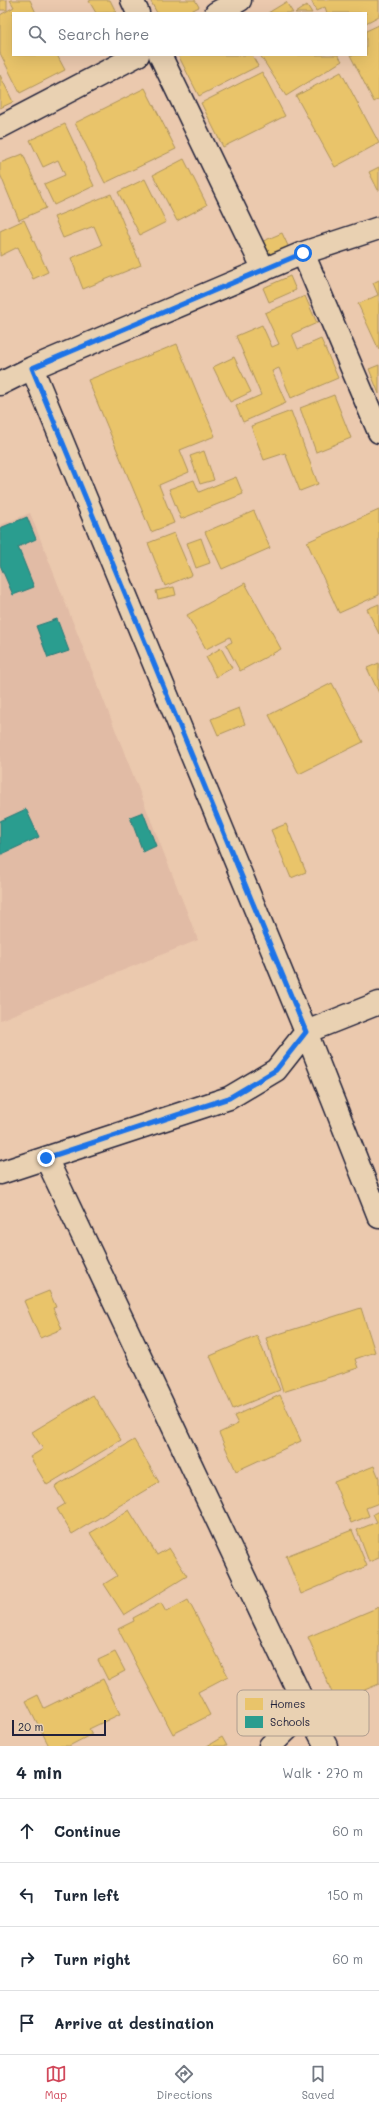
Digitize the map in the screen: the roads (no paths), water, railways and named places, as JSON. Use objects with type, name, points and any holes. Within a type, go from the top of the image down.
[{"type":"street","points":[[132,0],[138,12]]},
{"type":"street","points":[[218,12],[240,0]]},
{"type":"street","points":[[0,126],[136,56]]},
{"type":"street","points":[[160,56],[264,270]]},
{"type":"street","points":[[0,384],[32,368],[303,253],[379,228]]},
{"type":"street","points":[[303,253],[379,432]]},
{"type":"street","points":[[32,368],[306,1032],[379,1217]]},
{"type":"street","points":[[0,1173],[229,1098],[276,1070],[306,1032],[379,1003]]},
{"type":"street","points":[[46,1158],[298,1690]]},
{"type":"street","points":[[270,1746],[280,1736]]},
{"type":"street","points":[[321,1736],[326,1746]]}]
